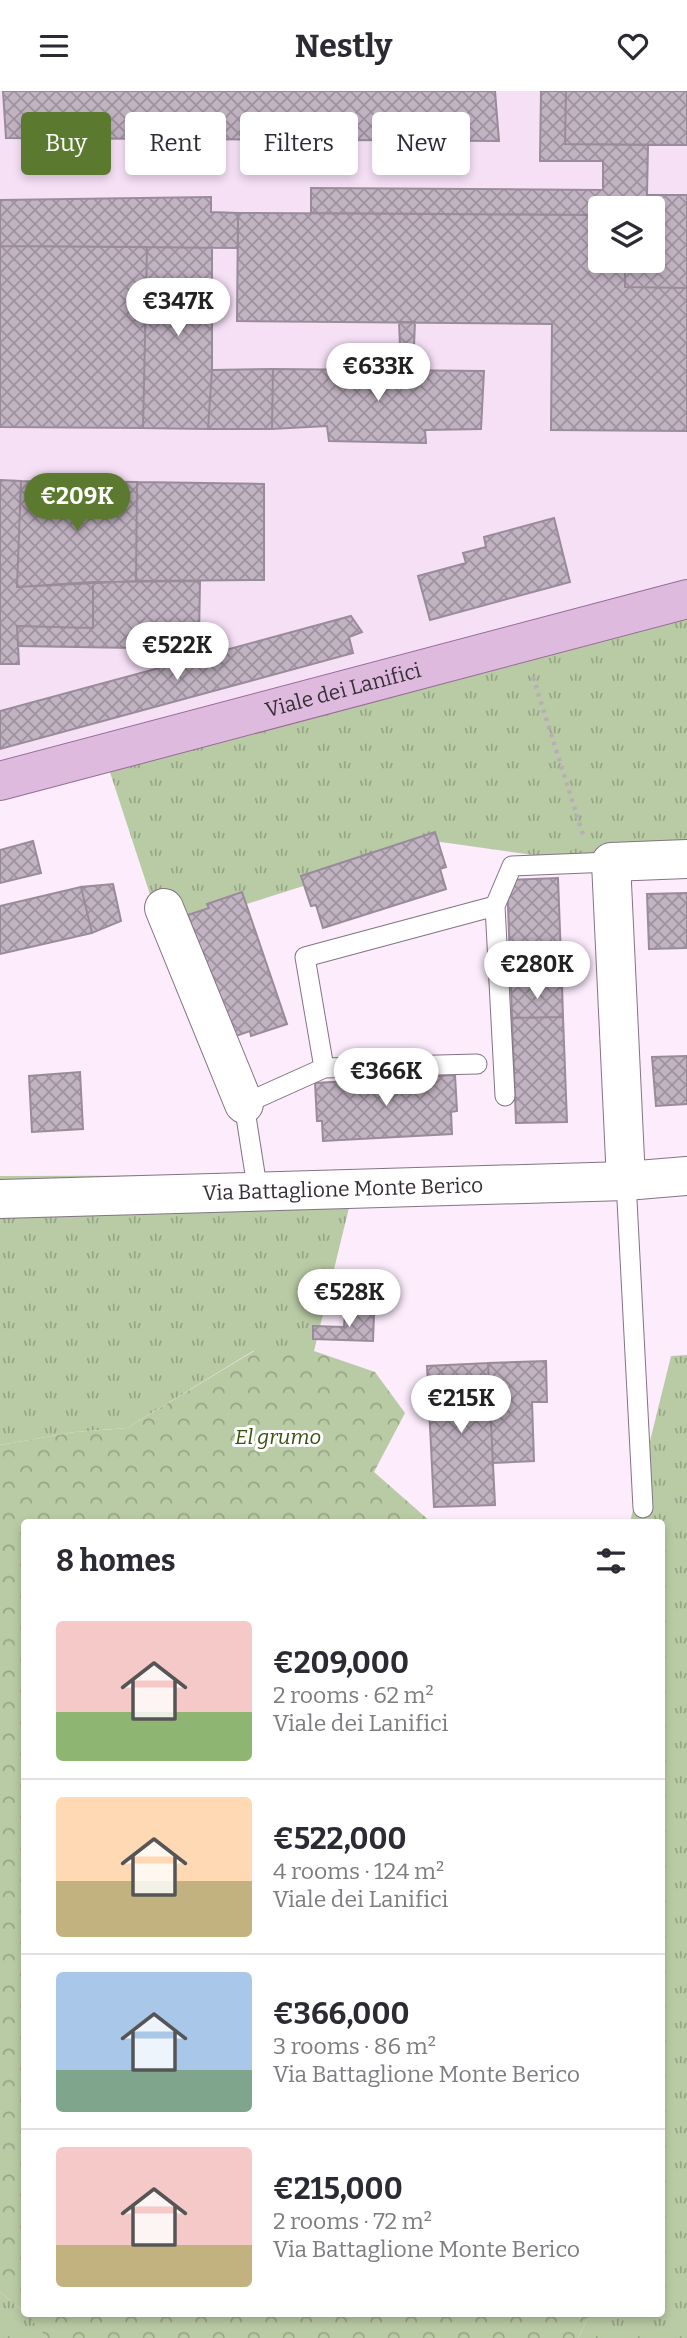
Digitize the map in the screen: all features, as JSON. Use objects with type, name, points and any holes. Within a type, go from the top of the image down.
[{"type":"main road","name":"Viale dei Lanifici","points":[[0,781],[687,599]]},
{"type":"street","points":[[626,1181],[601,862],[687,859]]},
{"type":"street","points":[[164,908],[244,1104]]},
{"type":"street","name":"Via Battaglione Monte Berico","points":[[0,1199],[626,1181],[687,1175]]},
{"type":"lane","points":[[505,1096],[495,906],[512,866],[601,862]]},
{"type":"lane","points":[[324,1068],[305,957],[495,906]]},
{"type":"lane","points":[[258,1193],[244,1104],[324,1068],[477,1064]]},
{"type":"lane","points":[[626,1181],[643,1508]]},
{"type":"path","points":[[533,676],[601,862]]},
{"type":"shaded area","points":[[0,91],[687,91],[687,589],[0,776]]},
{"type":"green space","points":[[687,589],[687,866],[625,868],[441,842],[162,931],[102,748]]},
{"type":"green space","points":[[357,1175],[314,1351],[253,1351],[127,1428],[75,1432],[0,1445],[0,1176]]},
{"type":"green space","name":"El grumo","points":[[254,1351],[314,1351],[375,1372],[405,1413],[374,1472],[428,1519],[21,1519],[21,2310],[0,2292],[0,1445],[75,1432],[127,1428]]},
{"type":"green space","points":[[687,1355],[687,2338],[578,2338],[588,2317],[665,2317],[665,1519],[631,1519],[671,1356]]},
{"type":"green space","points":[[0,2292],[21,2310],[21,2317],[30,2317],[36,2322],[47,2338],[0,2338]]},
{"type":"green space","points":[[29,2317],[588,2317],[578,2338],[47,2338]]},
{"type":"building","points":[[3,91],[495,91],[499,141],[470,141],[470,112],[372,112],[372,140],[358,140],[358,112],[240,112],[240,139],[226,139],[226,112],[125,112],[125,139],[111,139],[111,112],[21,112],[21,138],[6,138]]},
{"type":"building","points":[[541,91],[566,91],[565,144],[648,145],[647,195],[687,195],[687,288],[625,287],[625,273],[665,273],[665,196],[588,196],[588,215],[311,213],[311,188],[603,190],[603,161],[540,161]]},
{"type":"building","points":[[566,91],[687,91],[687,145],[565,144]]},
{"type":"building","points":[[211,197],[211,212],[238,213],[238,248],[0,246],[0,200]]},
{"type":"building","points":[[238,213],[588,215],[588,273],[625,273],[625,287],[687,288],[687,431],[551,430],[552,324],[237,321]]},
{"type":"building","points":[[0,246],[147,247],[143,428],[0,427]]},
{"type":"building","points":[[147,247],[212,248],[212,370],[208,429],[143,428]]},
{"type":"building","points":[[399,322],[415,322],[413,370],[401,370]]},
{"type":"building","points":[[273,369],[484,371],[481,429],[425,430],[426,443],[329,441],[327,426],[272,429]]},
{"type":"building","points":[[273,369],[272,429],[208,429],[212,370]]},
{"type":"building","points":[[0,480],[21,481],[17,587],[93,582],[93,628],[17,626],[19,664],[0,664]]},
{"type":"building","points":[[21,481],[137,482],[136,581],[17,587]]},
{"type":"building","points":[[137,482],[264,484],[264,580],[136,581]]},
{"type":"building","points":[[554,518],[570,582],[430,620],[418,576],[466,563],[463,553],[486,547],[484,537]]},
{"type":"building","points":[[200,581],[199,636],[135,635],[135,648],[18,646],[17,626],[93,628],[93,582]]},
{"type":"building","points":[[351,616],[362,632],[349,637],[353,653],[0,749],[0,711]]},
{"type":"building","points":[[435,832],[446,867],[440,869],[446,889],[323,928],[316,905],[311,906],[301,876]]},
{"type":"building","points":[[33,841],[41,873],[0,883],[0,850]]},
{"type":"building","points":[[558,878],[562,985],[511,986],[507,880]]},
{"type":"building","points":[[113,884],[121,921],[92,933],[81,887]]},
{"type":"building","points":[[81,887],[92,933],[0,954],[0,906]]},
{"type":"building","points":[[242,892],[287,1024],[251,1036],[250,1031],[230,1038],[188,915],[209,908],[207,904]]},
{"type":"building","points":[[687,893],[687,948],[649,949],[647,894]]},
{"type":"building","points":[[562,985],[563,1017],[512,1018],[511,986]]},
{"type":"building","points":[[563,1017],[567,1122],[516,1123],[512,1018]]},
{"type":"building","points":[[687,1056],[687,1104],[656,1106],[652,1057]]},
{"type":"building","points":[[80,1072],[83,1129],[32,1132],[29,1076]]},
{"type":"building","points":[[455,1075],[457,1111],[451,1112],[452,1134],[323,1141],[322,1121],[317,1121],[315,1083]]},
{"type":"building","points":[[345,1313],[374,1314],[373,1341],[313,1339],[313,1326],[344,1327]]},
{"type":"building","points":[[546,1361],[547,1402],[532,1402],[534,1461],[493,1463],[488,1363]]},
{"type":"building","points":[[488,1363],[495,1505],[434,1507],[427,1366]]}]
